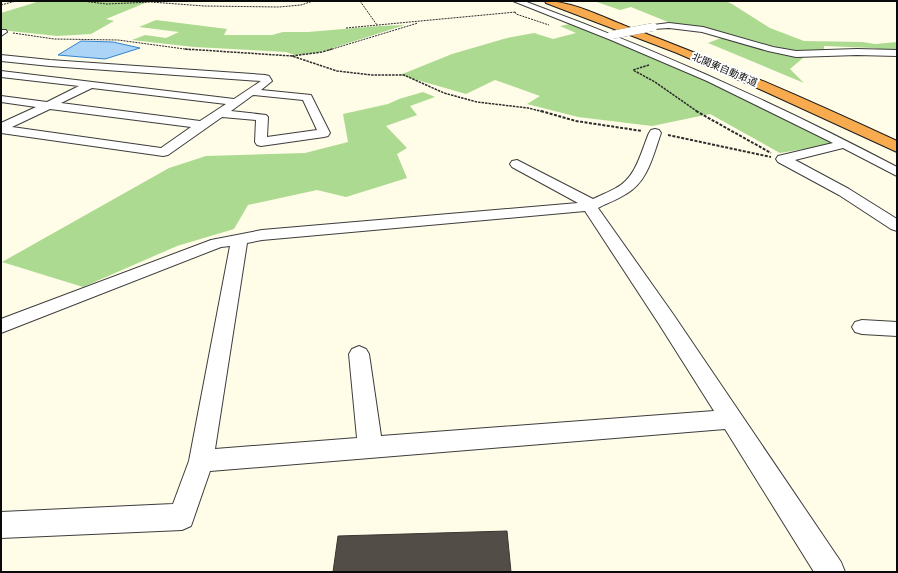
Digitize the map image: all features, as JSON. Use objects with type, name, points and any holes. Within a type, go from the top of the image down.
[{"type":"highway","name":"北関東自動車道","points":[[549,1],[683,51],[821,111],[897,147]]},
{"type":"highway","name":"北関東自動車道","points":[[562,1],[686,46],[833,108],[897,137]]},
{"type":"street","points":[[517,1],[610,36],[758,100],[897,172]]},
{"type":"street","points":[[610,36],[664,25],[693,28],[787,53],[817,55],[857,52],[897,53]]},
{"type":"street","points":[[7,48],[26,58],[27,60]]},
{"type":"street","points":[[1,58],[50,64],[265,78],[267,81],[163,152],[1,129]]},
{"type":"street","points":[[1,84],[50,64]]},
{"type":"street","points":[[1,129],[123,69]]},
{"type":"street","points":[[1,74],[235,102]]},
{"type":"street","points":[[219,113],[262,117],[261,142],[324,133],[307,97],[250,92]]},
{"type":"street","points":[[1,99],[202,125]]},
{"type":"street","points":[[1,326],[153,267],[217,244],[239,239],[262,235],[545,211],[590,205],[622,191],[632,183],[639,174],[655,133]]},
{"type":"street","points":[[783,159],[845,144]]},
{"type":"street","points":[[783,159],[844,192],[897,226]]},
{"type":"street","points":[[517,164],[590,205],[831,572]]},
{"type":"street","points":[[1,525],[182,517],[201,461],[239,239]]},
{"type":"street","points":[[862,327],[897,329]]},
{"type":"street","points":[[359,354],[370,447]]},
{"type":"street","points":[[201,461],[731,419]]},
{"type":"path","points":[[1,5],[16,1]]},
{"type":"path","points":[[82,1],[107,4],[155,2],[204,6],[279,7],[301,5],[313,1]]},
{"type":"path","points":[[360,1],[377,25]]},
{"type":"path","points":[[346,28],[515,12],[516,14],[552,26]]},
{"type":"path","points":[[2,32],[54,40],[118,40],[192,50],[292,56],[322,52],[423,21]]},
{"type":"path","points":[[292,56],[337,71],[364,74],[404,75],[444,93],[477,102],[528,108],[576,121],[698,140],[783,159]]},
{"type":"path","points":[[649,64],[633,70],[655,82],[695,111],[783,159]]},
{"type":"green space","points":[[40,1],[150,1],[106,19],[114,21],[91,34],[57,36],[1,30],[1,13]]},
{"type":"green space","points":[[594,1],[726,1],[770,28],[804,41],[863,42],[875,44],[897,42],[897,51],[873,48],[824,46],[824,52],[809,53],[790,69],[804,83],[708,43],[726,36],[695,27],[668,22],[631,7],[620,10]]},
{"type":"green space","points":[[156,20],[227,29],[224,35],[272,35],[283,32],[308,32],[405,25],[320,52],[295,55],[286,52],[194,47],[132,40],[145,35],[166,38],[179,32],[139,27]]},
{"type":"green space","points":[[570,24],[666,62],[781,116],[833,144],[780,153],[710,114],[652,126],[578,117],[527,104],[540,96],[495,80],[466,94],[400,75],[452,54],[507,38],[534,33],[553,39],[576,33],[560,26]]},
{"type":"green space","points":[[423,92],[435,97],[410,106],[417,115],[386,126],[407,148],[397,154],[407,178],[346,197],[317,190],[248,205],[234,229],[177,246],[83,287],[2,262],[169,168],[206,156],[305,153],[348,142],[343,114],[388,104]]},
{"type":"water","points":[[81,41],[113,42],[140,48],[105,59],[58,55]]},
{"type":"building","points":[[507,531],[511,572],[333,572],[338,536]]}]
